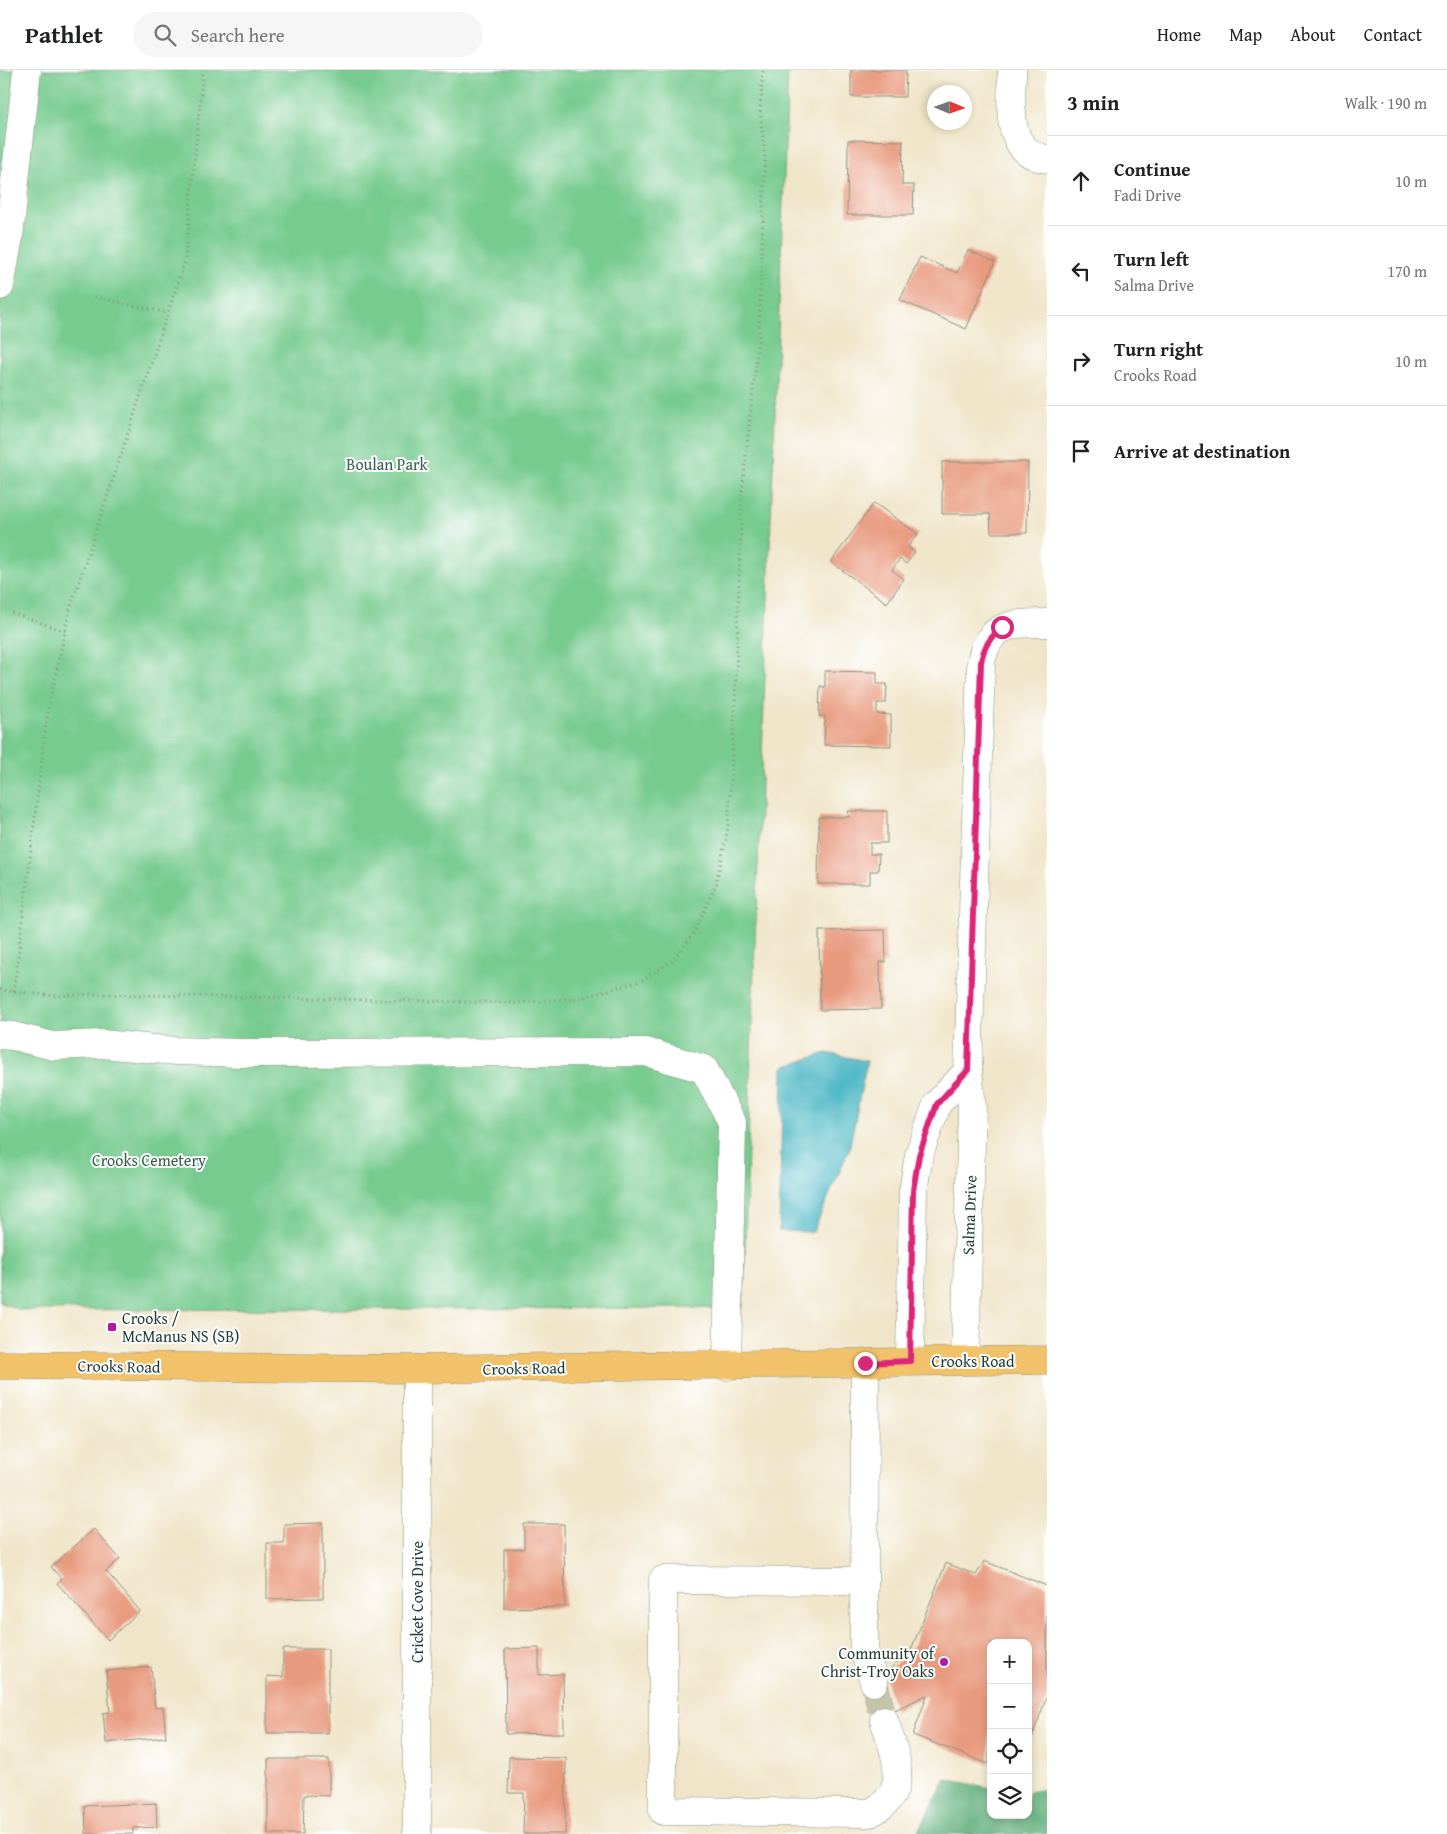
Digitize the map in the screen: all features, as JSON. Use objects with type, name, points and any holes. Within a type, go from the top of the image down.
[{"type":"main road","name":"Crooks Road","points":[[0,1365],[417,1369],[1047,1360]]},
{"type":"street","points":[[0,286],[9,237],[27,70]]},
{"type":"street","points":[[1012,70],[1015,135],[1020,145],[1031,156],[1047,160]]},
{"type":"street","name":"Salma Drive","points":[[965,1360],[972,1106],[968,1070],[980,672],[983,650],[991,637],[1002,627],[1018,624],[1047,624]]},
{"type":"street","points":[[0,1035],[13,1036],[53,1046],[102,1044],[176,1051],[242,1053],[646,1052],[704,1069],[732,1122],[727,1366]]},
{"type":"street","points":[[910,1361],[913,1191],[919,1155],[937,1104],[968,1070]]},
{"type":"street","points":[[865,1363],[864,1650],[874,1682]]},
{"type":"street","name":"Cricket Cove Drive","points":[[417,1369],[417,1834]]},
{"type":"street","points":[[864,1581],[663,1580],[663,1811],[870,1813],[883,1806],[893,1794],[899,1776],[884,1720]]},
{"type":"path","points":[[14,991],[48,709],[70,609],[185,261],[203,70]]},
{"type":"path","points":[[0,990],[56,996],[97,994],[536,1001],[581,998],[642,981],[672,961],[694,933],[716,884],[728,828],[735,704],[742,494],[760,334],[765,160],[760,111],[763,70]]},
{"type":"path","points":[[95,297],[168,313]]},
{"type":"path","points":[[12,613],[65,631]]},
{"type":"green space","name":"Boulan Park","points":[[0,70],[788,70],[743,1308],[20,1310],[0,1302]]},
{"type":"green space","points":[[946,1779],[987,1787],[987,1819],[1032,1819],[1032,1791],[1047,1789],[1047,1834],[917,1834]]},
{"type":"water","points":[[826,1053],[867,1061],[849,1150],[813,1232],[779,1231],[783,1067]]},
{"type":"building","points":[[851,70],[906,70],[905,97],[851,97]]},
{"type":"building","points":[[848,140],[903,141],[902,185],[914,185],[913,215],[847,215]]},
{"type":"building","points":[[968,250],[995,262],[966,329],[900,300],[920,257],[957,273]]},
{"type":"building","points":[[942,462],[1028,462],[1027,533],[991,533],[990,514],[942,514]]},
{"type":"building","points":[[874,503],[918,534],[908,547],[915,552],[906,564],[900,559],[892,570],[904,579],[887,603],[831,562]]},
{"type":"building","points":[[825,671],[877,672],[877,684],[887,684],[886,703],[877,703],[877,714],[891,715],[891,746],[824,745],[825,716],[819,716],[820,686],[825,687]]},
{"type":"building","points":[[848,811],[887,811],[887,843],[870,843],[870,854],[879,854],[878,871],[870,871],[870,884],[818,884],[819,817],[849,817]]},
{"type":"building","points":[[885,930],[886,962],[880,962],[881,1009],[820,1010],[819,931]]},
{"type":"building","points":[[323,1523],[323,1598],[267,1599],[267,1543],[284,1543],[284,1524]]},
{"type":"building","points":[[524,1524],[564,1524],[565,1607],[504,1608],[504,1549],[524,1549]]},
{"type":"building","points":[[94,1529],[120,1559],[106,1571],[140,1611],[108,1640],[57,1583],[62,1579],[51,1567]]},
{"type":"building","name":"Community of Christ-Troy Oaks","points":[[984,1561],[1047,1586],[1047,1696],[1032,1737],[1032,1639],[987,1639],[987,1763],[913,1735],[927,1695],[895,1710],[884,1674],[911,1650],[946,1563],[976,1575]]},
{"type":"building","points":[[539,1648],[539,1675],[563,1674],[564,1733],[506,1734],[505,1649]]},
{"type":"building","points":[[283,1649],[328,1649],[328,1733],[267,1733],[267,1676],[283,1677]]},
{"type":"building","points":[[151,1667],[155,1708],[163,1707],[166,1737],[106,1743],[103,1713],[110,1712],[106,1671]]},
{"type":"building","points":[[509,1757],[566,1758],[565,1834],[523,1834],[524,1793],[508,1793]]},
{"type":"building","points":[[268,1759],[329,1759],[329,1796],[304,1795],[303,1834],[268,1834]]},
{"type":"building","points":[[156,1803],[157,1827],[133,1828],[133,1834],[86,1834],[85,1806]]},
{"type":"tunnel","points":[[874,1682],[884,1720]]},
{"type":"place","name":"Crooks / McManus NS (SB)","points":[[112,1327]]},
{"type":"place","name":"Community of Christ-Troy Oaks","points":[[944,1662]]},
{"type":"route","points":[[865,1363],[910,1361],[913,1191],[919,1155],[937,1104],[968,1070],[972,994],[981,663],[983,650],[991,637],[1002,627]]},
{"type":"park label","name":"Crooks Cemetery","points":[[149,1160]]}]
